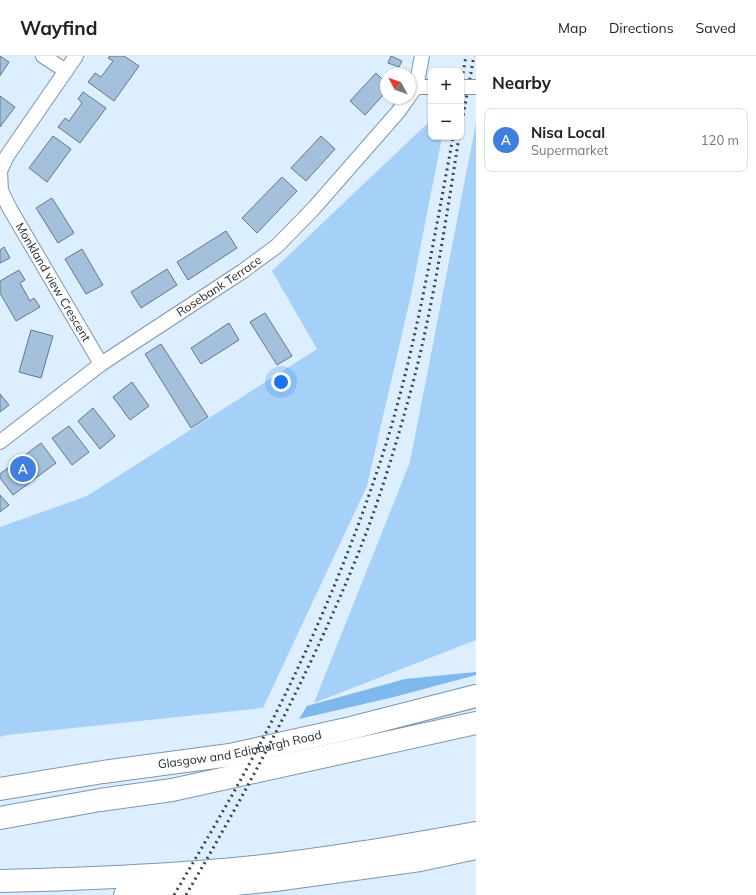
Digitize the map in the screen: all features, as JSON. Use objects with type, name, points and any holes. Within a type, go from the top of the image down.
[{"type":"highway","name":"Glasgow and Edinburgh Road","points":[[0,790],[103,772],[230,755],[351,728],[476,696]]},
{"type":"highway","name":"Glasgow and Edinburgh Road","points":[[0,818],[100,800],[172,790],[476,723]]},
{"type":"highway","points":[[0,881],[140,876],[254,867],[341,856],[476,833]]},
{"type":"highway","points":[[125,895],[275,880],[420,860],[476,848]]},
{"type":"street","points":[[43,56],[66,71]]},
{"type":"street","name":"Monkland view Crescent","points":[[76,56],[7,156],[0,171],[1,191],[10,209],[101,364]]},
{"type":"street","name":"Rosebank Terrace","points":[[416,77],[422,56]]},
{"type":"street","points":[[464,87],[476,87]]},
{"type":"street","points":[[416,92],[428,88]]},
{"type":"street","name":"Rosebank Terrace","points":[[0,442],[101,364],[243,272],[276,246],[314,208],[404,104]]},
{"type":"shaded area","points":[[428,123],[428,140],[441,140],[411,295],[367,486],[263,708],[7,735],[0,737],[0,527],[87,496],[317,349],[272,271]]},
{"type":"shaded area","points":[[476,123],[476,640],[314,703],[410,462]]},
{"type":"shaded area","points":[[476,672],[476,675],[394,697],[299,719],[307,706],[405,679]]},
{"type":"building","points":[[0,56],[9,62],[0,76]]},
{"type":"building","points":[[110,56],[124,56],[139,66],[114,101],[88,82],[95,73],[101,77],[113,61],[108,58]]},
{"type":"building","points":[[391,56],[402,61],[399,67],[388,63]]},
{"type":"building","points":[[376,73],[380,77],[380,99],[365,115],[350,101]]},
{"type":"building","points":[[83,92],[106,108],[80,143],[58,127],[65,118],[69,121],[82,103],[78,99]]},
{"type":"building","points":[[0,96],[15,107],[0,127]]},
{"type":"building","points":[[53,136],[71,149],[47,182],[29,168]]},
{"type":"building","points":[[321,136],[335,149],[306,181],[291,168]]},
{"type":"building","points":[[282,177],[297,191],[257,233],[242,218]]},
{"type":"building","points":[[52,198],[74,233],[58,243],[36,208]]},
{"type":"building","points":[[226,231],[237,248],[188,280],[177,262]]},
{"type":"building","points":[[4,247],[10,258],[0,263],[0,250]]},
{"type":"building","points":[[82,249],[103,285],[86,294],[65,259]]},
{"type":"building","points":[[167,269],[177,285],[141,308],[131,292]]},
{"type":"building","points":[[19,270],[25,280],[20,283],[30,301],[34,298],[40,307],[16,321],[0,293],[0,281]]},
{"type":"building","points":[[265,313],[292,356],[277,365],[250,322]]},
{"type":"building","points":[[229,323],[239,340],[201,364],[191,348]]},
{"type":"building","points":[[31,330],[53,336],[41,378],[19,372]]},
{"type":"building","points":[[161,344],[208,417],[191,428],[145,354]]},
{"type":"building","points":[[132,382],[149,406],[130,420],[113,397]]},
{"type":"building","points":[[0,394],[9,405],[0,412]]},
{"type":"building","points":[[93,408],[115,436],[100,449],[78,421]]},
{"type":"building","points":[[69,426],[89,452],[72,465],[52,438]]},
{"type":"building","points":[[41,443],[56,463],[13,495],[0,478],[0,474]]},
{"type":"building","points":[[0,495],[9,505],[0,512]]},
{"type":"railway","points":[[464,68],[466,56]]},
{"type":"railway","points":[[464,111],[474,56]]},
{"type":"railway","points":[[174,895],[241,780],[294,677],[324,611],[364,510],[387,441],[407,366],[432,252],[452,140]]},
{"type":"railway","points":[[186,895],[234,811],[301,682],[322,638],[374,513],[417,369],[437,270],[459,140]]},
{"type":"place","name":"Nisa Local","points":[[23,469]]}]
